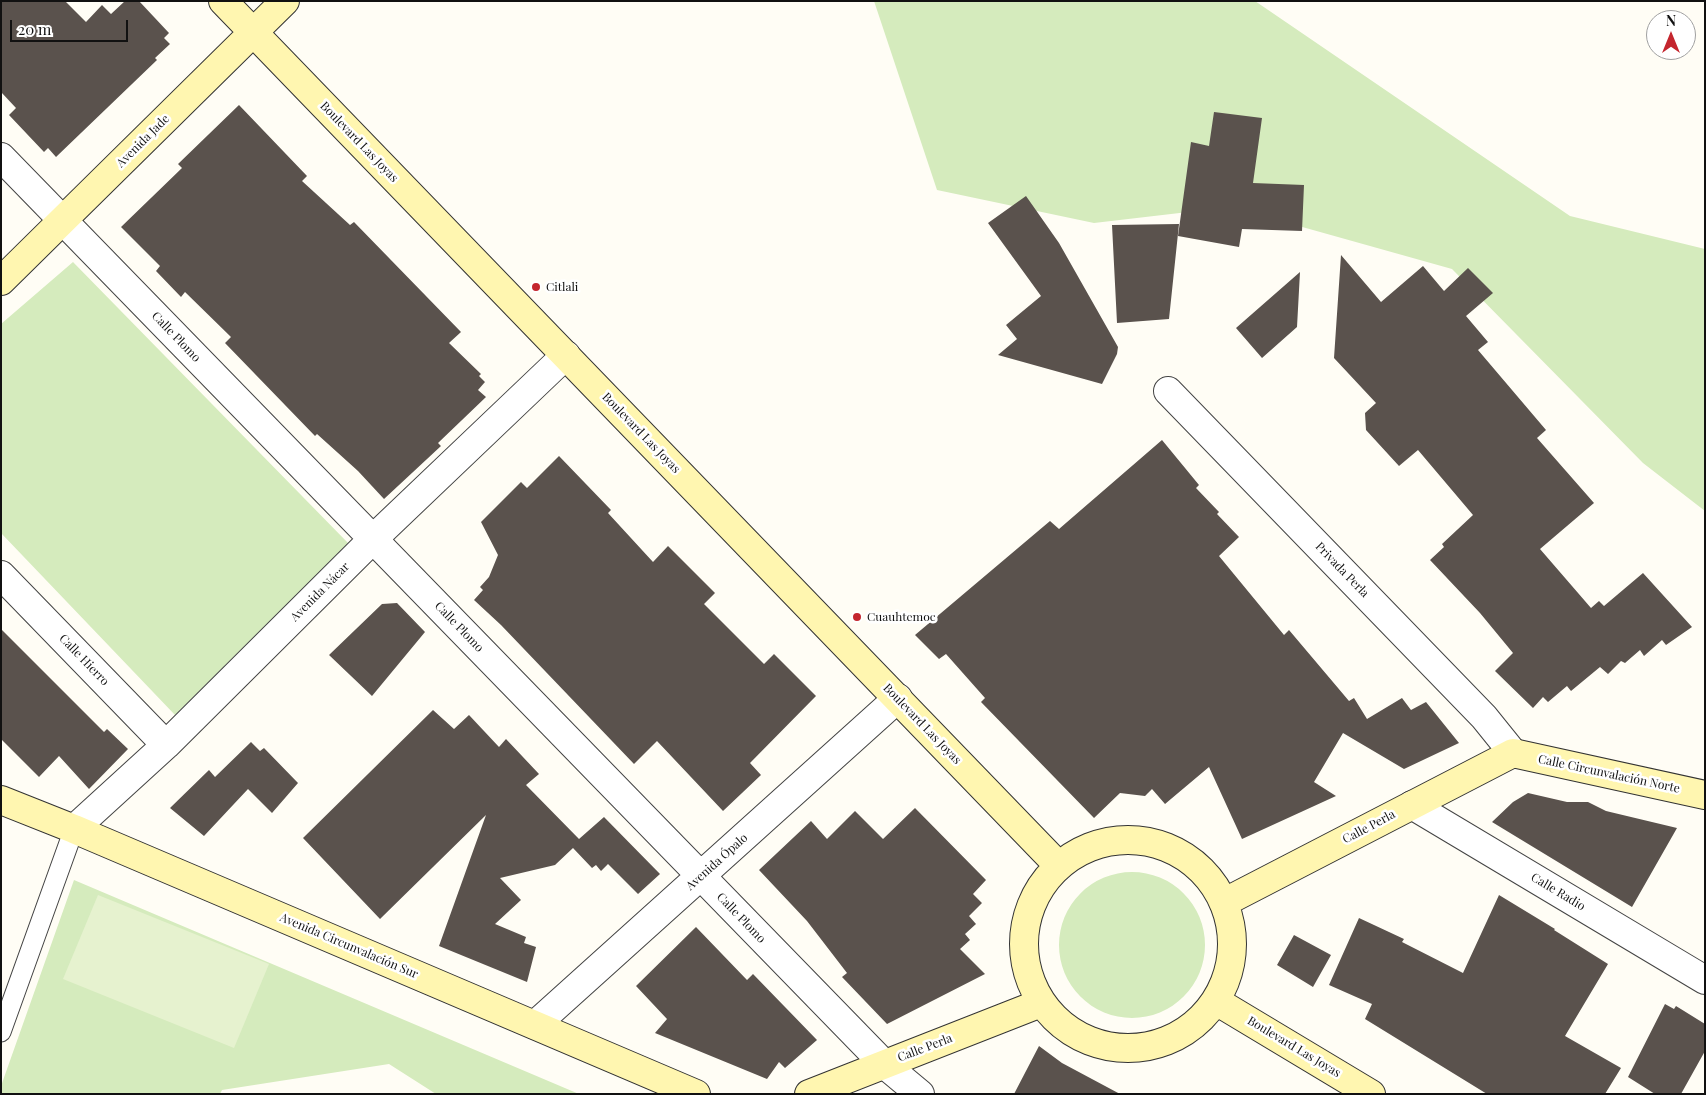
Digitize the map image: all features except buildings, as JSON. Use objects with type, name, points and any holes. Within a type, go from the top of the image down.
[{"type":"street","name":"Boulevard Las Joyas","points":[[223,1],[1058,864]]},
{"type":"street","name":"Avenida Jade","points":[[1,281],[285,1]]},
{"type":"street","name":"Calle Plomo","points":[[1,157],[884,1064],[920,1094]]},
{"type":"street","name":"Avenida Nácar","points":[[74,830],[166,745],[373,539],[566,355]]},
{"type":"street","name":"Privada Perla","points":[[1168,391],[1484,717],[1514,753]]},
{"type":"street","name":"Calle Hierro","points":[[1,575],[166,745]]},
{"type":"street","name":"Avenida Ópalo","points":[[535,1025],[898,698]]},
{"type":"street","name":"Calle Circunvalación Norte","points":[[1514,753],[1705,795]]},
{"type":"street","name":"Calle Perla","points":[[1225,902],[1514,753]]},
{"type":"street","name":"Avenida Circunvalación Sur","points":[[1,800],[696,1094]]},
{"type":"street","name":"Calle Radio","points":[[1412,805],[1705,980]]},
{"type":"street","points":[[1148,840],[1191,859],[1225,902],[1231,922],[1233,949],[1228,976],[1216,1001],[1193,1026],[1163,1042],[1129,1048],[1096,1043],[1088,1039],[1065,1027],[1041,1003],[1026,968],[1023,931],[1034,894],[1058,864],[1100,842],[1148,840]]},
{"type":"street","name":"Boulevard Las Joyas","points":[[1216,1001],[1371,1094]]},
{"type":"street","name":"Calle Perla","points":[[809,1094],[1041,1003]]},
{"type":"lane","points":[[1,1032],[74,830]]},
{"type":"green space","points":[[874,1],[1255,1],[1570,216],[1705,249],[1705,511],[1643,463],[1452,269],[1231,207],[1094,223],[937,190]]},
{"type":"green space","points":[[73,262],[348,543],[175,715],[1,533],[1,324]]},
{"type":"green space","points":[[1132,872],[1160,878],[1184,893],[1199,917],[1205,945],[1199,973],[1184,997],[1160,1012],[1132,1018],[1104,1012],[1080,997],[1065,973],[1059,945],[1065,917],[1080,893],[1104,878]]},
{"type":"green space","points":[[74,880],[579,1094],[436,1094],[389,1064],[222,1090],[220,1094],[1,1094],[1,1086]]},
{"type":"green space","points":[[98,895],[269,964],[234,1048],[63,979]]},
{"type":"place","name":"Citlali","points":[[536,287]]},
{"type":"place","name":"Cuauhtemoc","points":[[857,617]]}]
